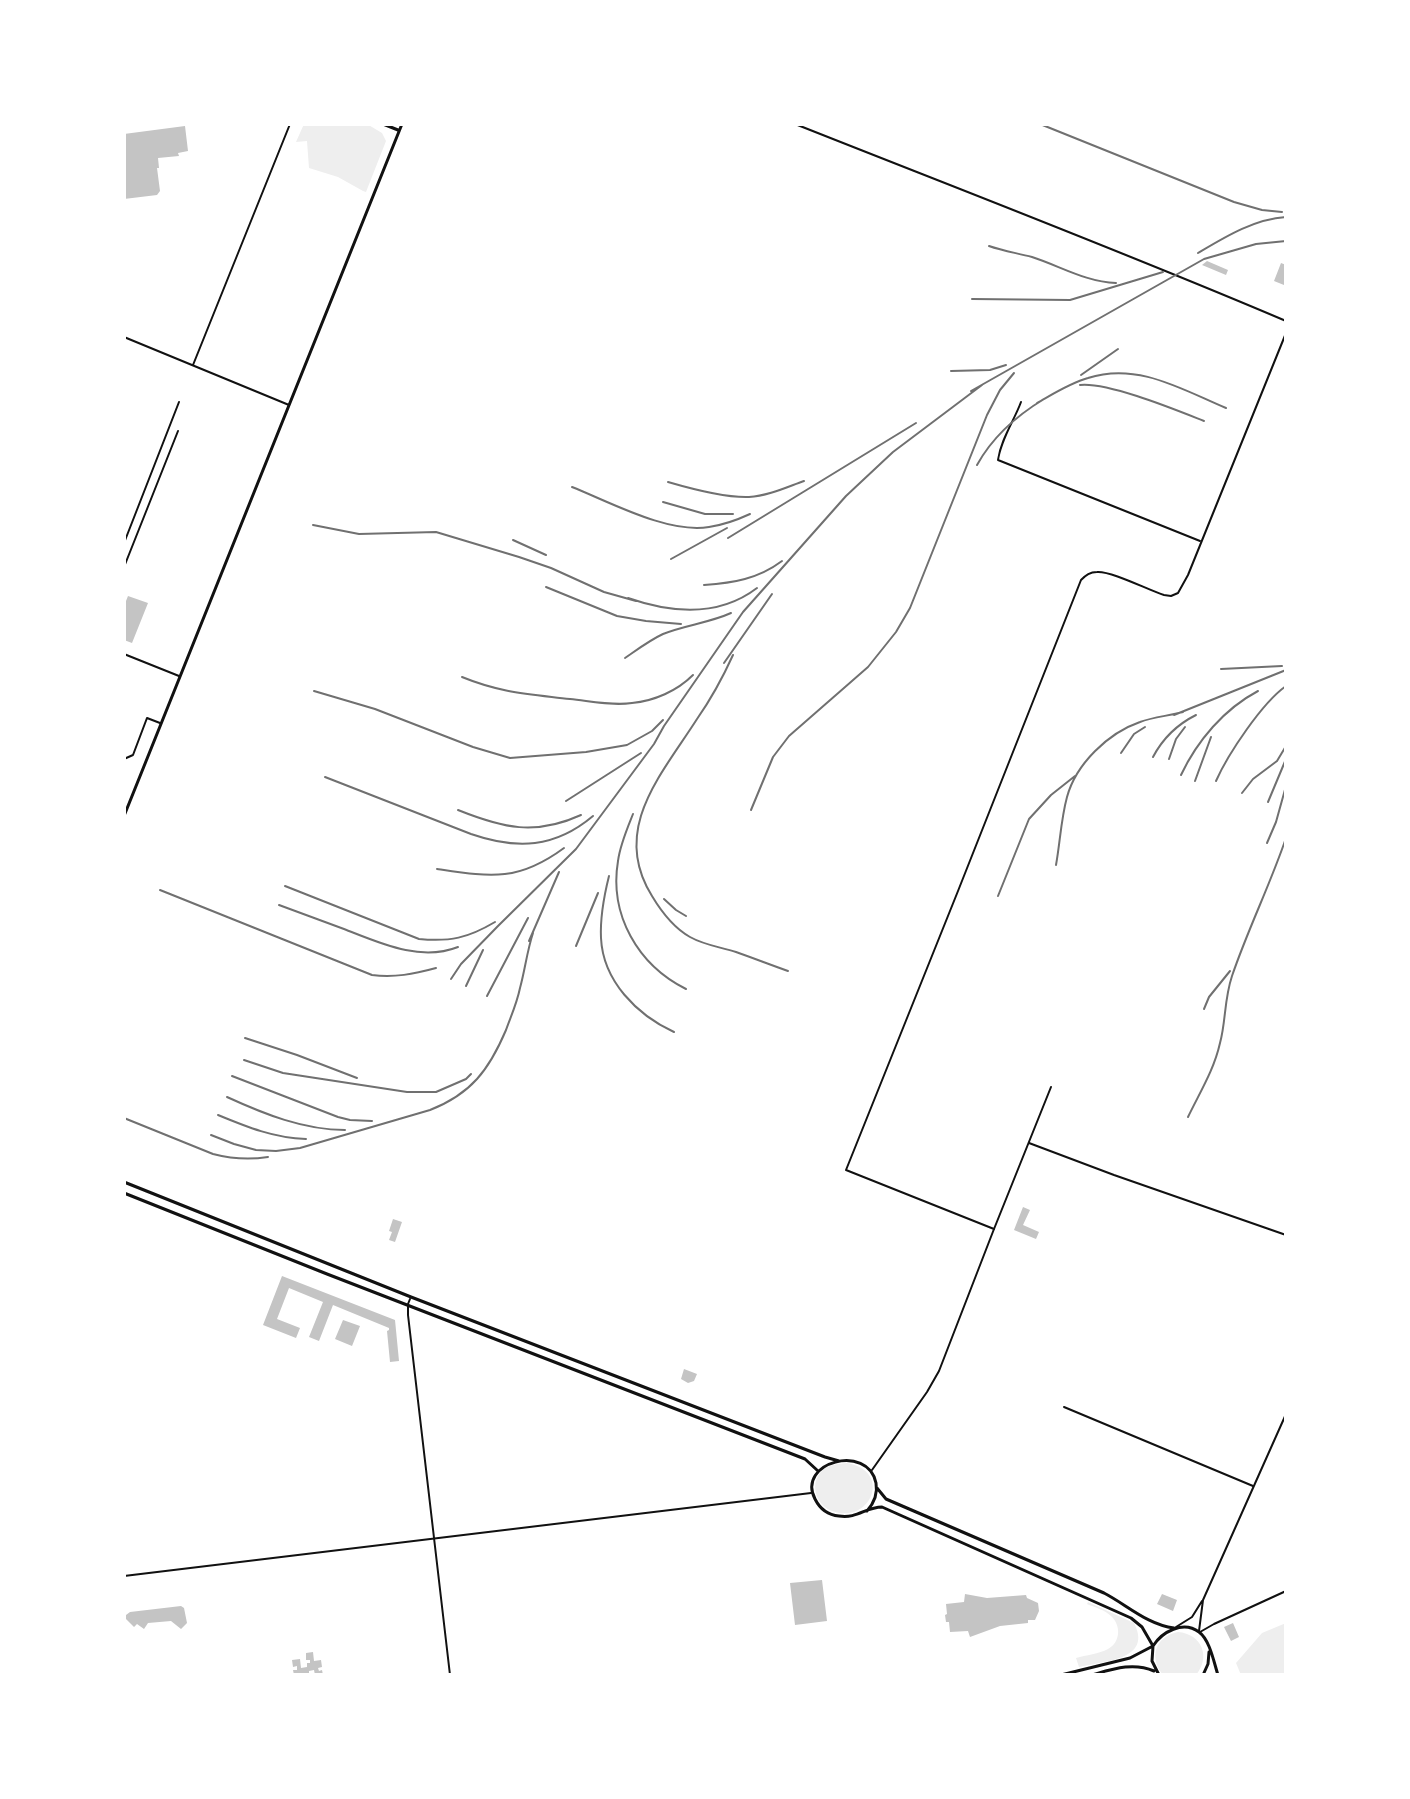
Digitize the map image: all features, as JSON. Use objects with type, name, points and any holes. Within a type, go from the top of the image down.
[{"type":"main road","points":[[383,124],[399,131]]},
{"type":"main road","points":[[124,816],[402,124]]},
{"type":"main road","points":[[124,1182],[825,1457],[856,1462],[872,1471],[877,1488],[876,1497],[867,1511]]},
{"type":"main road","points":[[124,1193],[805,1459],[818,1471]]},
{"type":"main road","points":[[189,1219],[193,1209]]},
{"type":"main road","points":[[508,1343],[512,1335]]},
{"type":"main road","points":[[667,1406],[671,1397]]},
{"type":"main road","points":[[839,1461],[823,1466],[813,1481],[812,1493],[823,1510],[834,1516],[847,1517],[882,1507],[1120,1612],[1137,1622],[1153,1646],[1152,1661],[1158,1674]]},
{"type":"main road","points":[[877,1488],[886,1499],[1094,1588],[1124,1603],[1153,1623],[1199,1632],[1218,1675]]},
{"type":"main road","points":[[1120,1612],[1124,1603]]},
{"type":"main road","points":[[1061,1675],[1130,1658],[1153,1646],[1174,1628]]},
{"type":"main road","points":[[1203,1675],[1208,1664],[1208,1649]]},
{"type":"main road","points":[[1092,1675],[1134,1666],[1146,1667],[1158,1674]]},
{"type":"street","points":[[193,365],[290,124]]},
{"type":"street","points":[[795,124],[1168,270],[1286,321]]},
{"type":"street","points":[[994,1229],[846,1170],[1081,580],[1095,571],[1164,595],[1178,593],[1286,333]]},
{"type":"street","points":[[124,337],[290,405]]},
{"type":"street","points":[[124,543],[179,402]]},
{"type":"street","points":[[1021,402],[998,460],[1201,541]]},
{"type":"street","points":[[124,567],[178,431]]},
{"type":"street","points":[[124,654],[181,677]]},
{"type":"street","points":[[124,759],[133,755],[147,718],[161,723]]},
{"type":"street","points":[[872,1471],[939,1371],[1051,1087]]},
{"type":"street","points":[[1029,1143],[1286,1235]]},
{"type":"street","points":[[411,1297],[408,1304],[450,1675]]},
{"type":"street","points":[[1064,1407],[1254,1487]]},
{"type":"street","points":[[1174,1628],[1192,1617],[1203,1600],[1286,1414]]},
{"type":"street","points":[[124,1576],[812,1493]]},
{"type":"street","points":[[1199,1632],[1286,1591]]},
{"type":"street","points":[[1199,1632],[1203,1600]]},
{"type":"shaded area","points":[[304,124],[367,124],[382,133],[386,141],[366,192],[338,177],[309,168],[307,141],[296,142]]},
{"type":"shaded area","points":[[847,1463],[861,1468],[870,1476],[873,1485],[871,1495],[857,1511],[832,1511],[818,1499],[816,1481],[823,1470]]},
{"type":"shaded area","points":[[1088,1602],[1134,1623],[1138,1635],[1132,1652],[1079,1667],[1076,1658],[1108,1649],[1118,1633],[1117,1624],[1111,1616]]},
{"type":"shaded area","points":[[1286,1623],[1286,1675],[1241,1675],[1236,1663],[1262,1633]]},
{"type":"shaded area","points":[[1178,1632],[1193,1637],[1202,1648],[1203,1661],[1196,1675],[1163,1675],[1158,1668],[1157,1648],[1164,1638]]},
{"type":"building","points":[[185,126],[188,151],[178,153],[179,156],[158,158],[160,191],[157,195],[124,199],[124,134]]},
{"type":"building","points":[[1207,261],[1228,270],[1226,275],[1202,265]]},
{"type":"building","points":[[1281,263],[1286,265],[1284,285],[1274,281]]},
{"type":"building","points":[[128,596],[148,603],[132,643],[124,640],[124,606]]},
{"type":"building","points":[[1023,1207],[1030,1210],[1023,1225],[1039,1232],[1036,1239],[1014,1230]]},
{"type":"building","points":[[393,1219],[402,1222],[395,1242],[389,1240]]},
{"type":"building","points":[[282,1276],[395,1320],[399,1361],[390,1362],[389,1328],[333,1305],[319,1341],[309,1337],[323,1302],[289,1288],[277,1319],[300,1328],[296,1338],[263,1325]]},
{"type":"building","points":[[343,1320],[360,1326],[352,1346],[335,1339]]},
{"type":"building","points":[[684,1369],[697,1374],[694,1381],[688,1383],[681,1379]]},
{"type":"building","points":[[822,1580],[827,1621],[795,1625],[790,1583]]},
{"type":"building","points":[[965,1594],[987,1598],[1026,1595],[1038,1603],[1039,1611],[1035,1620],[1028,1620],[1028,1623],[1000,1626],[970,1637],[968,1631],[950,1632],[945,1615],[946,1604],[964,1602]]},
{"type":"building","points":[[1162,1594],[1177,1600],[1173,1611],[1157,1604]]},
{"type":"building","points":[[181,1606],[187,1623],[181,1629],[171,1621],[148,1623],[144,1629],[137,1624],[134,1627],[126,1619],[130,1612]]},
{"type":"building","points":[[1233,1623],[1239,1637],[1231,1641],[1224,1627]]},
{"type":"building","points":[[313,1652],[314,1661],[321,1660],[322,1667],[318,1668],[323,1675],[315,1675],[314,1670],[309,1674],[294,1675],[293,1670],[297,1670],[297,1666],[293,1667],[292,1660],[300,1659],[301,1668],[307,1667],[310,1660],[306,1660],[306,1653]]},
{"type":"railway","points":[[1040,124],[1234,202],[1282,212]]},
{"type":"railway","points":[[1198,253],[1251,225],[1286,217]]},
{"type":"railway","points":[[971,391],[1204,259],[1256,244],[1286,241]]},
{"type":"railway","points":[[989,246],[1032,257],[1094,280],[1116,283]]},
{"type":"railway","points":[[972,299],[1070,300],[1163,272]]},
{"type":"railway","points":[[1081,375],[1118,349]]},
{"type":"railway","points":[[951,371],[990,370],[1006,365]]},
{"type":"railway","points":[[751,810],[773,757],[789,736],[868,667],[896,632],[910,608],[987,415],[1000,390],[1014,373]]},
{"type":"railway","points":[[1037,403],[1081,380],[1124,373],[1158,380],[1226,408]]},
{"type":"railway","points":[[451,979],[461,964],[576,849],[654,744],[743,612],[846,496],[893,452],[982,385]]},
{"type":"railway","points":[[1080,385],[1124,392],[1204,421]]},
{"type":"railway","points":[[977,465],[1006,428],[1044,399]]},
{"type":"railway","points":[[728,538],[916,423]]},
{"type":"railway","points":[[668,482],[719,495],[749,497],[804,481]]},
{"type":"railway","points":[[572,487],[639,515],[676,526],[709,527],[750,514]]},
{"type":"railway","points":[[663,502],[705,514],[733,514]]},
{"type":"railway","points":[[313,525],[359,534],[436,532],[551,568],[604,592],[636,601]]},
{"type":"railway","points":[[671,559],[727,528]]},
{"type":"railway","points":[[513,540],[546,555]]},
{"type":"railway","points":[[704,585],[745,579],[782,561]]},
{"type":"railway","points":[[546,587],[617,616],[681,624]]},
{"type":"railway","points":[[628,598],[661,607],[694,610],[727,604],[757,588]]},
{"type":"railway","points":[[724,663],[772,594]]},
{"type":"railway","points":[[625,658],[663,634],[731,613]]},
{"type":"railway","points":[[733,655],[712,696],[669,760],[646,803],[636,848],[640,871],[659,907],[684,933],[701,942],[788,971]]},
{"type":"railway","points":[[1221,669],[1282,666]]},
{"type":"railway","points":[[1174,715],[1286,670]]},
{"type":"railway","points":[[462,677],[515,692],[617,704],[657,697],[680,686],[693,675]]},
{"type":"railway","points":[[1216,781],[1246,730],[1286,686]]},
{"type":"railway","points":[[314,691],[375,709],[510,758],[586,752],[627,745],[652,731],[663,720]]},
{"type":"railway","points":[[1181,775],[1213,727],[1234,707],[1258,691]]},
{"type":"railway","points":[[1056,865],[1063,814],[1071,785],[1095,751],[1128,727],[1183,712]]},
{"type":"railway","points":[[1153,757],[1171,733],[1196,715]]},
{"type":"railway","points":[[1121,753],[1134,734],[1145,727]]},
{"type":"railway","points":[[1169,759],[1176,739],[1185,727]]},
{"type":"railway","points":[[1195,781],[1211,737]]},
{"type":"railway","points":[[1242,793],[1253,779],[1277,761],[1286,746]]},
{"type":"railway","points":[[566,801],[641,753]]},
{"type":"railway","points":[[1268,802],[1286,759]]},
{"type":"railway","points":[[998,896],[1029,819],[1051,795],[1075,776]]},
{"type":"railway","points":[[325,777],[471,834],[504,842],[520,844],[550,840],[579,827],[593,816]]},
{"type":"railway","points":[[1267,843],[1286,786]]},
{"type":"railway","points":[[458,810],[519,827],[549,826],[581,815]]},
{"type":"railway","points":[[633,814],[622,843],[616,881],[623,919],[641,952],[669,979],[686,989]]},
{"type":"railway","points":[[1188,1117],[1214,1062],[1232,976],[1286,838]]},
{"type":"railway","points":[[437,869],[489,875],[518,872],[564,848]]},
{"type":"railway","points":[[529,941],[559,872]]},
{"type":"railway","points":[[609,876],[601,930],[608,968],[624,995],[635,1006],[674,1032]]},
{"type":"railway","points":[[285,886],[419,939],[458,938],[495,922]]},
{"type":"railway","points":[[160,890],[372,975],[404,975],[436,968]]},
{"type":"railway","points":[[576,946],[598,893]]},
{"type":"railway","points":[[664,899],[686,916]]},
{"type":"railway","points":[[279,905],[400,949],[429,952],[458,947]]},
{"type":"railway","points":[[487,996],[528,918]]},
{"type":"railway","points":[[211,1135],[256,1150],[300,1148],[430,1110],[457,1096],[477,1079],[500,1044],[517,999],[533,933]]},
{"type":"railway","points":[[466,986],[483,950]]},
{"type":"railway","points":[[1204,1009],[1209,997],[1230,971]]},
{"type":"railway","points":[[245,1038],[357,1078]]},
{"type":"railway","points":[[244,1060],[283,1073],[407,1092],[436,1092],[471,1074]]},
{"type":"railway","points":[[232,1076],[338,1117],[372,1121]]},
{"type":"railway","points":[[227,1097],[284,1120],[345,1130]]},
{"type":"railway","points":[[218,1115],[250,1128],[306,1139]]},
{"type":"railway","points":[[124,1118],[213,1154],[240,1158],[268,1157]]}]
